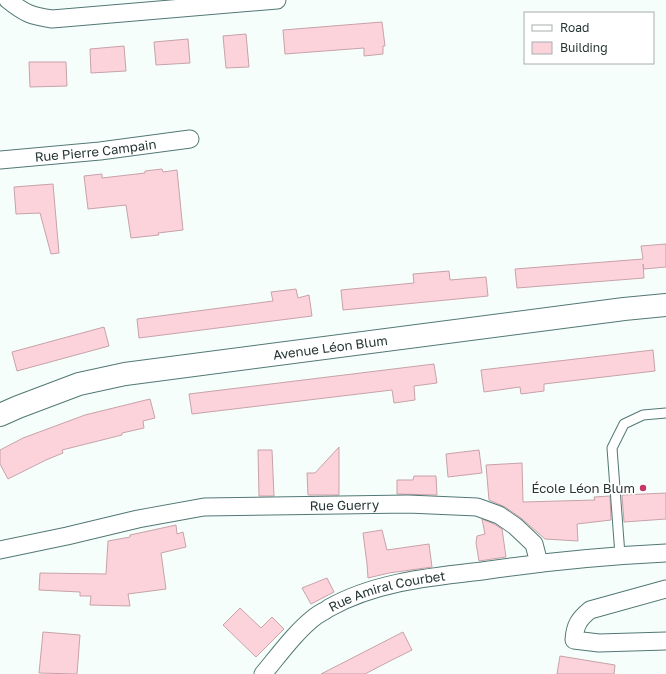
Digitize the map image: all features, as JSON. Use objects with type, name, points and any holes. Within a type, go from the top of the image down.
[{"type":"street","points":[[8,0],[18,8],[33,16],[52,19],[277,0]]},
{"type":"street","name":"Rue Pierre Campain","points":[[0,160],[100,151],[190,139]]},
{"type":"street","name":"Avenue Léon Blum","points":[[0,415],[79,384],[125,374],[616,310],[666,305]]},
{"type":"street","name":"Rue Guerry","points":[[0,550],[138,519],[204,507],[408,504],[477,507],[499,515],[515,526],[534,544],[539,563]]},
{"type":"street","points":[[539,563],[620,555],[666,553]]},
{"type":"street","name":"Rue Amiral Courbet","points":[[263,674],[316,616],[343,601],[378,588],[429,578],[539,563]]},
{"type":"street","points":[[666,589],[590,610],[581,618],[574,629],[574,640],[599,643],[666,641]]},
{"type":"lane","points":[[620,555],[612,448],[624,424],[643,416],[666,413]]},
{"type":"building","points":[[382,22],[385,46],[383,46],[383,54],[364,56],[364,48],[285,54],[283,30]]},
{"type":"building","points":[[246,34],[249,67],[226,68],[223,36]]},
{"type":"building","points":[[188,39],[190,63],[156,65],[154,42]]},
{"type":"building","points":[[124,46],[126,71],[91,73],[90,49]]},
{"type":"building","points":[[29,62],[66,62],[67,86],[30,87]]},
{"type":"building","points":[[162,169],[163,172],[177,170],[183,230],[158,233],[159,235],[131,238],[126,205],[88,209],[84,176],[102,174],[102,178],[145,173],[145,171]]},
{"type":"building","points":[[53,184],[59,253],[51,254],[40,213],[16,214],[14,187]]},
{"type":"building","points":[[666,244],[666,267],[644,269],[643,264],[644,278],[517,288],[515,269],[643,259],[641,246]]},
{"type":"building","points":[[449,271],[450,280],[486,277],[488,296],[343,310],[341,290],[414,283],[413,274]]},
{"type":"building","points":[[296,289],[298,298],[309,295],[312,316],[139,338],[137,319],[273,301],[271,292]]},
{"type":"building","points":[[104,327],[109,346],[17,371],[12,352]]},
{"type":"building","points":[[653,350],[655,371],[544,384],[544,391],[521,394],[520,387],[484,392],[481,370]]},
{"type":"building","points":[[434,364],[437,383],[414,386],[415,400],[394,403],[392,390],[192,414],[189,394]]},
{"type":"building","points":[[150,399],[155,418],[143,421],[144,428],[62,450],[63,453],[8,479],[0,464],[0,450],[23,438],[85,415]]},
{"type":"building","points":[[339,447],[339,495],[308,495],[307,473],[315,473]]},
{"type":"building","points":[[258,450],[272,450],[274,496],[259,496]]},
{"type":"building","points":[[479,450],[482,473],[448,477],[446,454]]},
{"type":"building","points":[[522,463],[523,502],[595,500],[594,497],[610,496],[611,520],[577,524],[578,541],[545,539],[521,518],[505,507],[489,500],[486,465]]},
{"type":"building","points":[[414,476],[436,476],[437,495],[397,494],[397,480],[413,480]]},
{"type":"building","points":[[666,493],[666,519],[624,522],[622,495]]},
{"type":"building","points":[[482,519],[502,529],[506,557],[479,561],[476,543],[477,536],[485,534]]},
{"type":"building","points":[[176,525],[177,534],[183,532],[186,547],[161,553],[166,589],[128,594],[130,606],[90,605],[91,596],[80,596],[80,592],[39,590],[40,573],[106,574],[108,541]]},
{"type":"building","points":[[382,530],[387,550],[429,544],[432,567],[389,573],[368,578],[363,533]]},
{"type":"building","points":[[327,578],[334,592],[311,604],[302,588]]},
{"type":"building","points":[[240,608],[261,628],[272,617],[284,629],[256,657],[223,625]]},
{"type":"building","points":[[43,632],[80,635],[77,674],[39,673]]},
{"type":"building","points":[[403,632],[412,650],[365,674],[321,674]]},
{"type":"building","points":[[560,656],[615,665],[614,674],[557,674]]},
{"type":"place","name":"École Léon Blum","points":[[643,488]]}]
